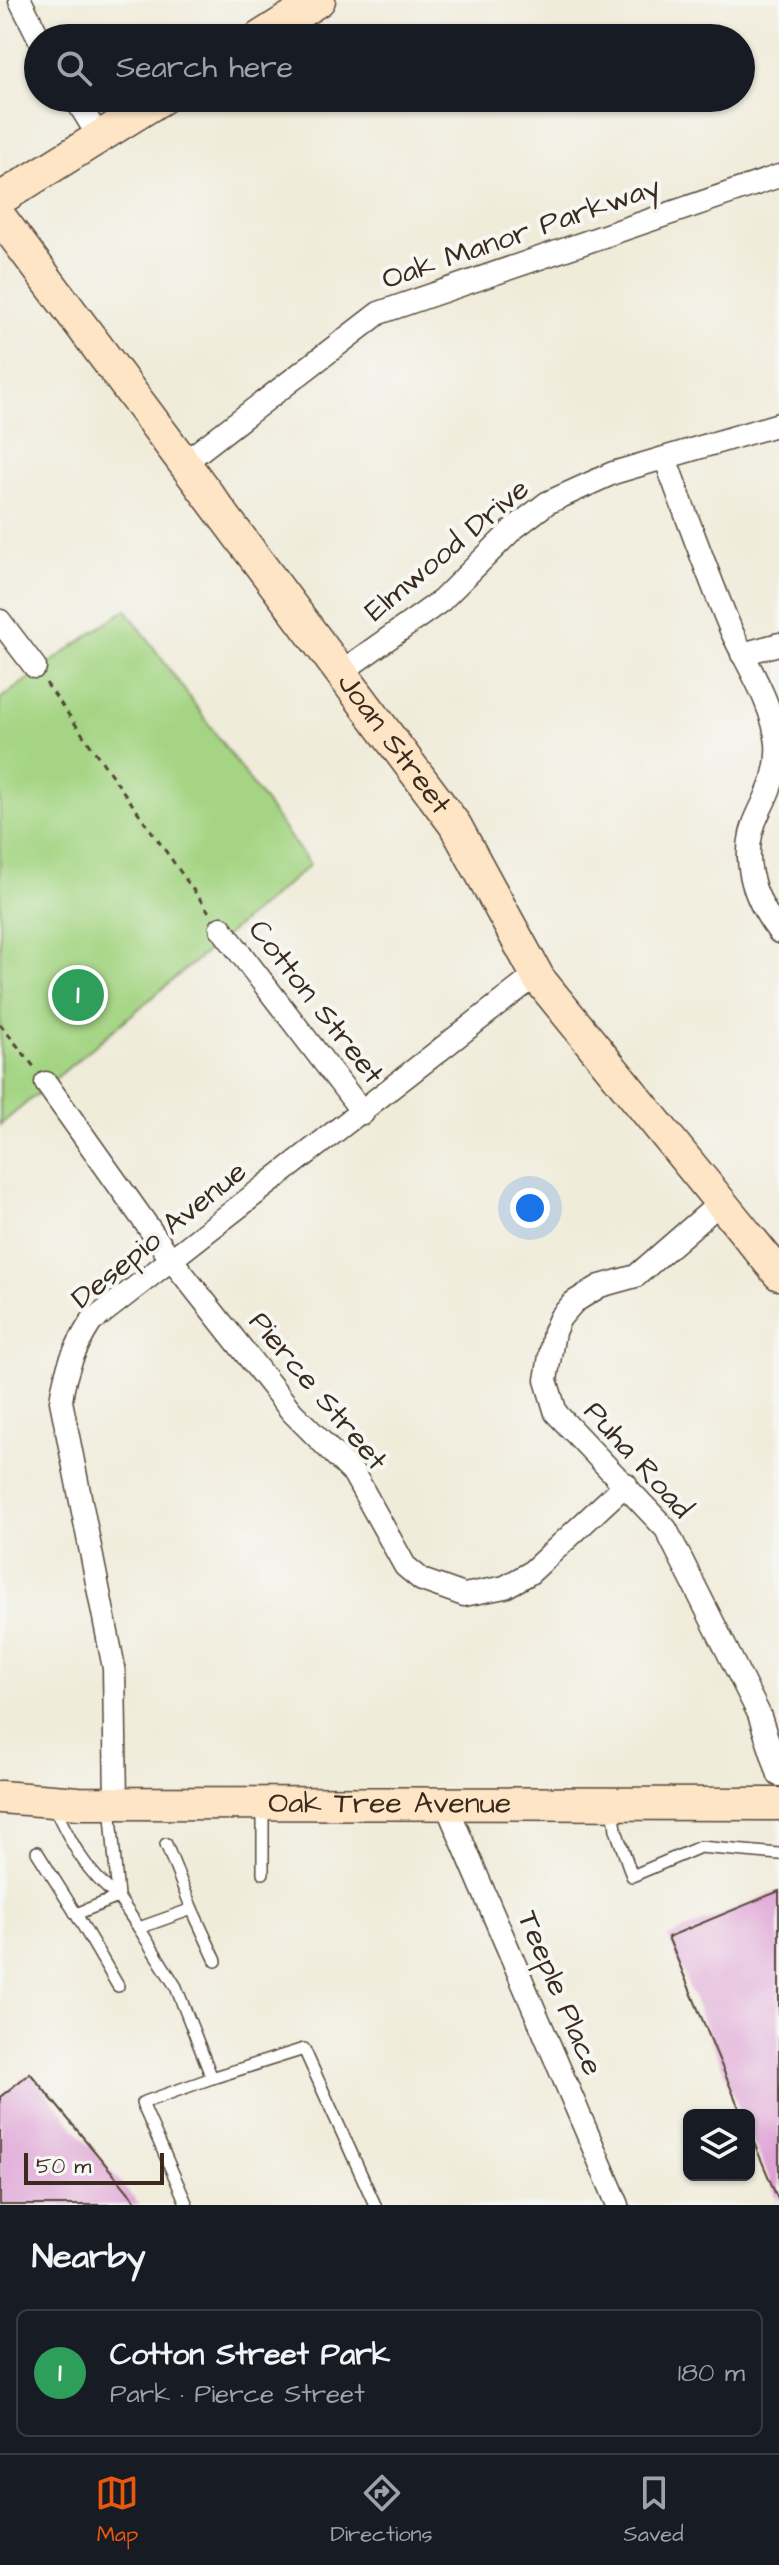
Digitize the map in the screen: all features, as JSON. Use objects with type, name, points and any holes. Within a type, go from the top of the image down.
[{"type":"street","points":[[20,0],[32,24]]},
{"type":"street","points":[[281,24],[319,0]]},
{"type":"street","points":[[84,112],[99,137]]},
{"type":"street","points":[[0,199],[139,112]]},
{"type":"street","name":"Oak Manor Parkway","points":[[184,463],[379,313],[779,176]]},
{"type":"street","name":"Joan Street","points":[[0,217],[455,825],[536,975],[779,1274]]},
{"type":"street","name":"Elmwood Drive","points":[[341,672],[441,601],[513,529],[547,503],[613,473],[779,424]]},
{"type":"street","points":[[665,458],[742,654],[767,706],[777,740],[775,776],[751,834],[748,856],[753,888],[772,910],[779,932]]},
{"type":"street","points":[[0,621],[35,667]]},
{"type":"street","points":[[742,654],[779,644]]},
{"type":"street","name":"Cotton Street","points":[[221,928],[363,1113]]},
{"type":"street","name":"Desepio Avenue","points":[[113,1803],[114,1668],[61,1401],[65,1370],[91,1322],[363,1113],[536,975]]},
{"type":"street","name":"Pierce Street","points":[[46,1083],[171,1259],[292,1412],[354,1474],[405,1566],[422,1580],[464,1595],[505,1587],[530,1573],[626,1484]]},
{"type":"street","name":"Puha Road","points":[[720,1203],[636,1276],[600,1286],[574,1302],[560,1318],[554,1332],[546,1380],[556,1413],[626,1484],[672,1540],[759,1714],[779,1775]]},
{"type":"street","name":"Oak Tree Avenue","points":[[0,1797],[113,1803],[779,1804]]},
{"type":"street","name":"Teeple Place","points":[[446,1804],[618,2205]]},
{"type":"lane","points":[[52,1802],[75,1850],[99,1883],[118,1897],[176,1987],[212,2078]]},
{"type":"lane","points":[[113,1803],[118,1897]]},
{"type":"lane","points":[[263,1803],[263,1873]]},
{"type":"lane","points":[[613,1803],[616,1830],[632,1876],[700,1847],[779,1854]]},
{"type":"lane","points":[[166,1844],[216,1961]]},
{"type":"lane","points":[[37,1852],[118,1986]]},
{"type":"lane","points":[[76,1914],[118,1897]]},
{"type":"lane","points":[[139,1928],[192,1909]]},
{"type":"lane","points":[[187,2205],[142,2103],[304,2049],[375,2205]]},
{"type":"path","points":[[35,667],[221,928]]},
{"type":"path","points":[[0,1024],[46,1083]]},
{"type":"green space","points":[[126,609],[310,865],[0,1125],[0,699]]},
{"type":"building","points":[[779,1891],[779,2202],[755,2145],[755,2109],[740,2109],[668,1937]]},
{"type":"building","points":[[30,2073],[139,2205],[0,2205],[0,2097]]},
{"type":"place","name":"Cotton Street Park","points":[[78,995]]}]
